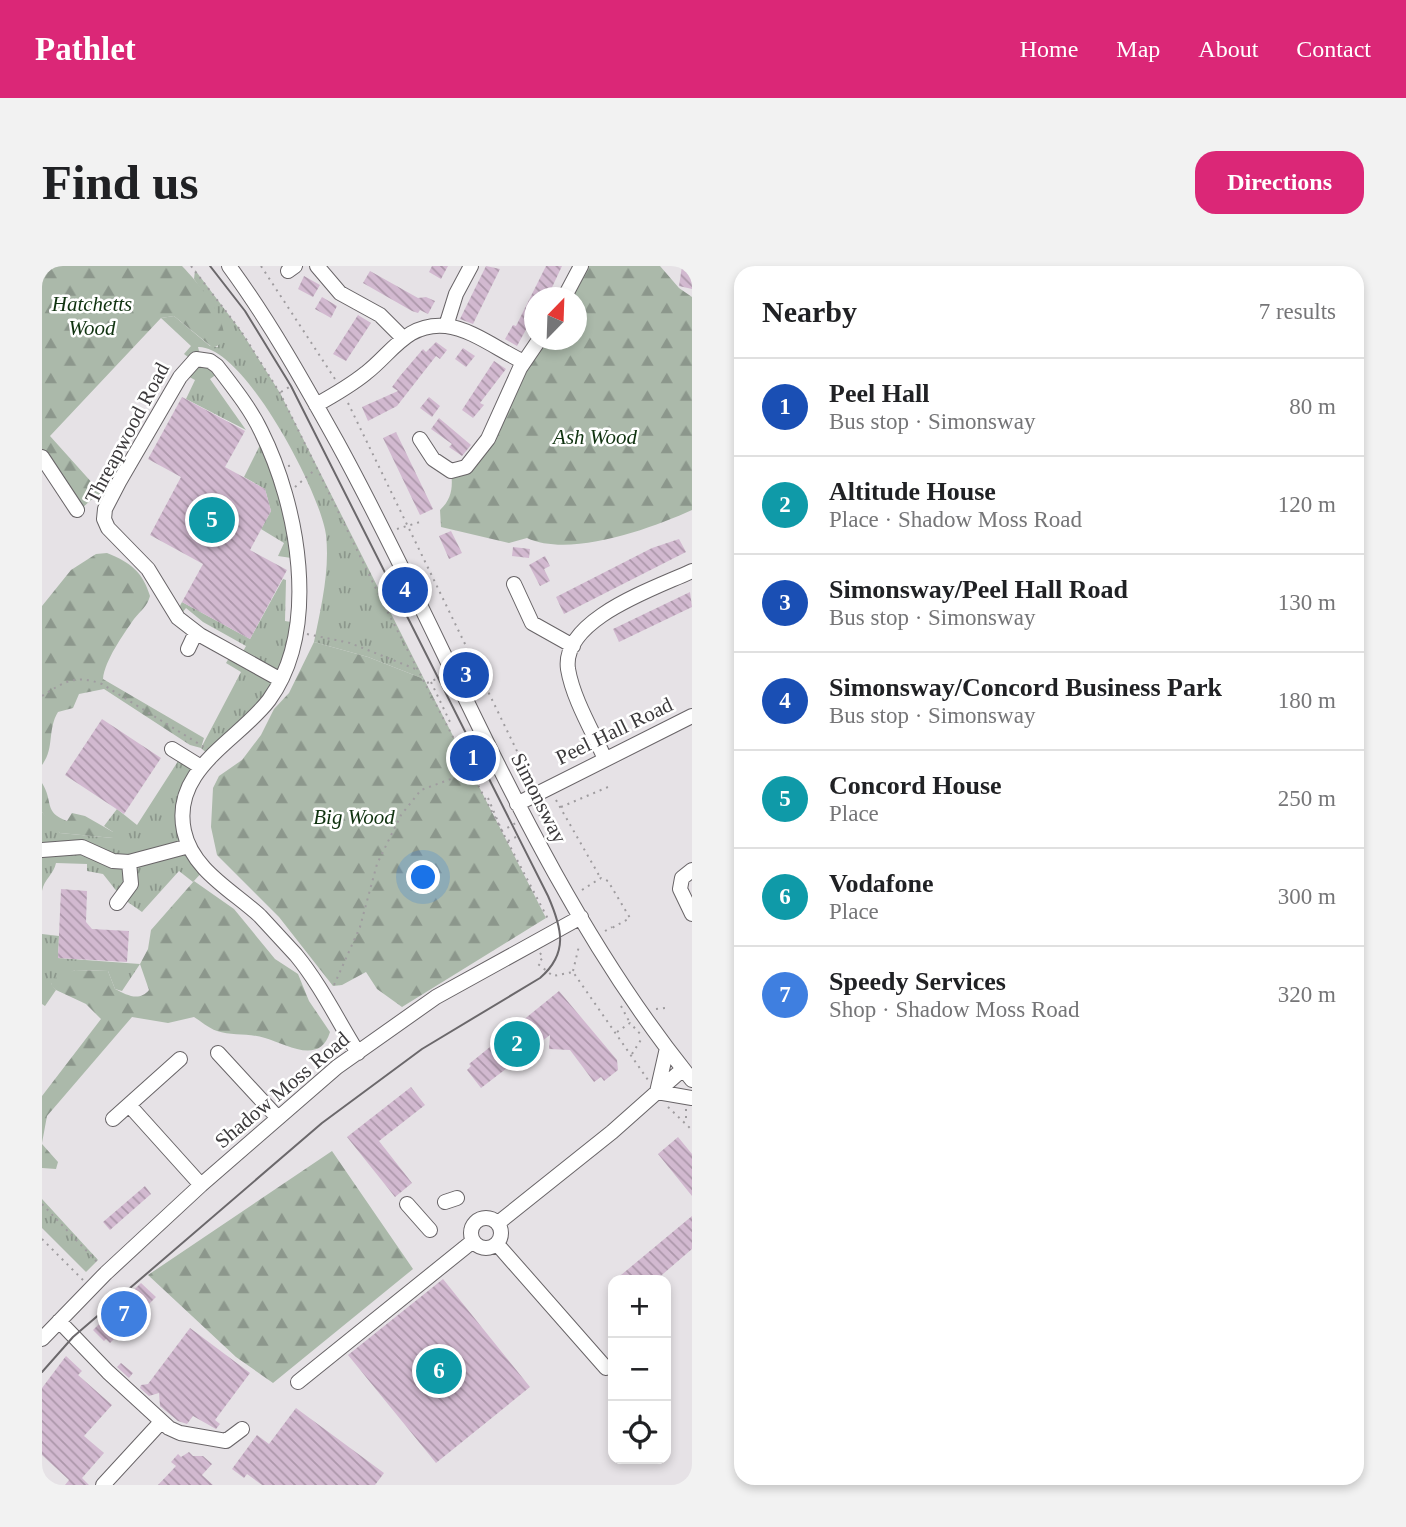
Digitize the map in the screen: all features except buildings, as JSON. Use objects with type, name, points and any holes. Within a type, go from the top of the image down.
[{"type":"street","name":"Simonsway","points":[[229,266],[265,314],[386,533],[517,804],[581,917],[626,992],[688,1074]]},
{"type":"street","points":[[317,266],[340,293],[372,309],[402,337]]},
{"type":"street","points":[[446,326],[456,294],[471,266]]},
{"type":"street","points":[[570,287],[581,266]]},
{"type":"street","points":[[316,405],[342,391],[369,371],[402,337],[425,328],[446,326],[524,362]]},
{"type":"street","points":[[419,439],[433,459],[451,471],[466,467],[488,439],[532,350]]},
{"type":"street","name":"Threapwood Road","points":[[281,680],[197,632],[173,614],[148,569],[108,528],[104,519],[105,509],[119,482],[192,360],[209,360],[217,366],[261,430],[286,496],[298,559],[296,627],[281,680],[263,708],[214,753],[191,782],[183,806],[184,832],[189,846],[203,867],[259,916],[298,958],[358,1054]]},
{"type":"street","points":[[42,457],[76,509]]},
{"type":"street","points":[[605,759],[568,669],[573,646],[586,626],[613,609],[692,571]]},
{"type":"street","points":[[514,584],[532,623],[573,646]]},
{"type":"street","points":[[188,649],[197,632]]},
{"type":"street","name":"Peel Hall Road","points":[[517,804],[692,716]]},
{"type":"street","points":[[172,749],[201,767]]},
{"type":"street","points":[[42,850],[82,847],[113,861],[129,862],[189,846]]},
{"type":"street","points":[[117,903],[131,884],[129,862]]},
{"type":"street","points":[[692,870],[682,878],[680,889],[692,914]]},
{"type":"street","name":"Shadow Moss Road","points":[[42,1339],[106,1273],[277,1117],[436,997],[581,917]]},
{"type":"street","points":[[653,1087],[667,1048]]},
{"type":"street","points":[[218,1053],[277,1117]]},
{"type":"street","points":[[113,1119],[180,1059]]},
{"type":"street","points":[[498,1223],[653,1087],[688,1074]]},
{"type":"street","points":[[653,1087],[692,1098]]},
{"type":"street","points":[[129,1105],[201,1185]]},
{"type":"street","points":[[407,1205],[430,1230]]},
{"type":"street","points":[[485,1218],[498,1223],[501,1236],[497,1244],[484,1248],[473,1241],[471,1230],[476,1222],[485,1218]]},
{"type":"street","points":[[298,1382],[473,1241]]},
{"type":"street","points":[[497,1244],[606,1368]]},
{"type":"street","points":[[59,1321],[161,1422],[180,1433],[226,1441],[242,1429]]},
{"type":"street","points":[[103,1485],[161,1422]]},
{"type":"path","points":[[191,266],[240,331],[280,393],[384,605],[549,920]]},
{"type":"path","points":[[195,270],[200,266]]},
{"type":"path","points":[[261,266],[302,324],[342,391],[534,787]]},
{"type":"path","points":[[286,496],[318,467]]},
{"type":"path","points":[[386,533],[420,522]]},
{"type":"path","points":[[384,605],[414,591]]},
{"type":"path","points":[[296,627],[358,646],[419,670]]},
{"type":"path","points":[[426,684],[445,675]]},
{"type":"path","points":[[42,696],[65,681],[86,678],[102,684],[214,753]]},
{"type":"path","points":[[431,682],[450,722]]},
{"type":"path","points":[[333,985],[360,927],[377,864],[401,815],[421,790],[470,771]]},
{"type":"path","points":[[560,807],[608,787]]},
{"type":"path","points":[[488,797],[502,831],[516,823]]},
{"type":"path","points":[[555,798],[601,878],[608,881],[630,918],[604,932]]},
{"type":"path","points":[[581,891],[601,878]]},
{"type":"path","points":[[579,946],[573,972],[653,1087]]},
{"type":"path","points":[[543,957],[538,964],[553,976],[573,972]]},
{"type":"path","points":[[615,1033],[630,1023],[643,1037],[631,1055]]},
{"type":"path","points":[[666,1105],[692,1130]]},
{"type":"path","points":[[42,1204],[106,1273]]},
{"type":"path","points":[[42,1239],[91,1288]]},
{"type":"green space","name":"Hatchetts Wood","points":[[42,266],[182,266],[217,311],[224,332],[224,342],[213,348],[174,316],[161,318],[50,436],[103,495],[91,500],[81,509],[42,457]]},
{"type":"green space","name":"Ash Wood","points":[[581,266],[660,266],[679,288],[692,297],[692,510],[610,539],[565,545],[527,538],[509,543],[441,527],[440,510],[451,492],[451,471],[466,467],[533,350],[587,350],[587,287],[569,287]]},
{"type":"green space","points":[[195,270],[241,331],[280,393],[424,679],[368,657],[314,642],[326,575],[326,535],[321,515],[295,457],[257,395],[237,370],[217,353],[198,347],[201,359],[221,371],[210,379],[246,430],[186,399],[195,380],[182,373],[192,360],[184,354],[191,346],[161,318],[174,316],[210,346],[218,347],[213,307],[194,279]]},
{"type":"green space","points":[[262,434],[298,559],[278,556],[284,543],[261,529],[271,511],[265,489],[244,477],[262,441],[256,437]]},
{"type":"green space","points":[[107,553],[122,560],[139,574],[150,596],[115,648],[103,679],[204,738],[201,748],[190,745],[104,689],[79,694],[73,708],[58,712],[42,765],[42,606],[71,570],[96,554]]},
{"type":"green space","points":[[283,579],[286,580],[285,621],[297,623],[281,680],[210,756],[201,748],[241,672],[226,663],[232,653],[240,657],[246,646],[203,622],[186,608],[178,618],[175,615],[182,602],[250,639]]},
{"type":"green space","name":"Big Wood","points":[[314,642],[368,657],[424,679],[546,918],[402,1007],[377,989],[366,972],[342,985],[333,986],[279,917],[217,855],[211,827],[213,788],[219,776],[242,760],[261,735],[274,709],[289,693]]},
{"type":"green space","points":[[182,755],[201,767],[182,820],[205,869],[193,882],[179,871],[142,912],[122,898],[103,874],[87,871],[87,864],[56,863],[42,891],[42,812],[60,833],[113,838],[113,832],[104,826],[117,809],[137,825]]},
{"type":"green space","points":[[42,783],[52,810],[60,818],[67,821],[72,813],[85,816],[113,832],[113,838],[60,833],[52,827],[42,812]]},
{"type":"green space","points":[[194,881],[234,909],[275,959],[298,974],[309,1001],[330,1032],[325,1042],[319,1048],[302,1050],[259,1036],[217,1031],[194,1017],[168,1023],[132,1017],[47,1116],[42,1143],[42,1096],[101,1019],[86,1004],[56,990],[51,985],[53,979],[75,970],[108,971],[115,989],[137,997],[145,994],[149,990],[140,964],[148,949],[151,930]]},
{"type":"green space","points":[[42,934],[59,936],[58,958],[140,964],[122,991],[115,989],[108,971],[75,970],[51,984],[56,990],[45,1006],[42,1004]]},
{"type":"green space","points":[[42,1144],[58,1162],[56,1169],[42,1168]]},
{"type":"green space","points":[[332,1151],[413,1269],[273,1383],[236,1357],[148,1275]]},
{"type":"green space","points":[[42,1199],[98,1260],[86,1272],[42,1228]]},
{"type":"tram line","points":[[42,1372],[73,1337],[322,1123],[422,1049],[540,978],[549,969],[559,950],[557,919],[548,896],[291,386],[245,311],[210,266]]},
{"type":"place","name":"Concord House","points":[[212,520]]},
{"type":"place","name":"Simonsway/Concord Business Park","points":[[405,590]]},
{"type":"place","name":"Simonsway/Peel Hall Road","points":[[466,675]]},
{"type":"place","name":"Peel Hall","points":[[473,758]]},
{"type":"place","name":"Altitude House","points":[[517,1044]]},
{"type":"place","name":"Speedy Services","points":[[124,1314]]},
{"type":"place","name":"Vodafone","points":[[439,1371]]}]
